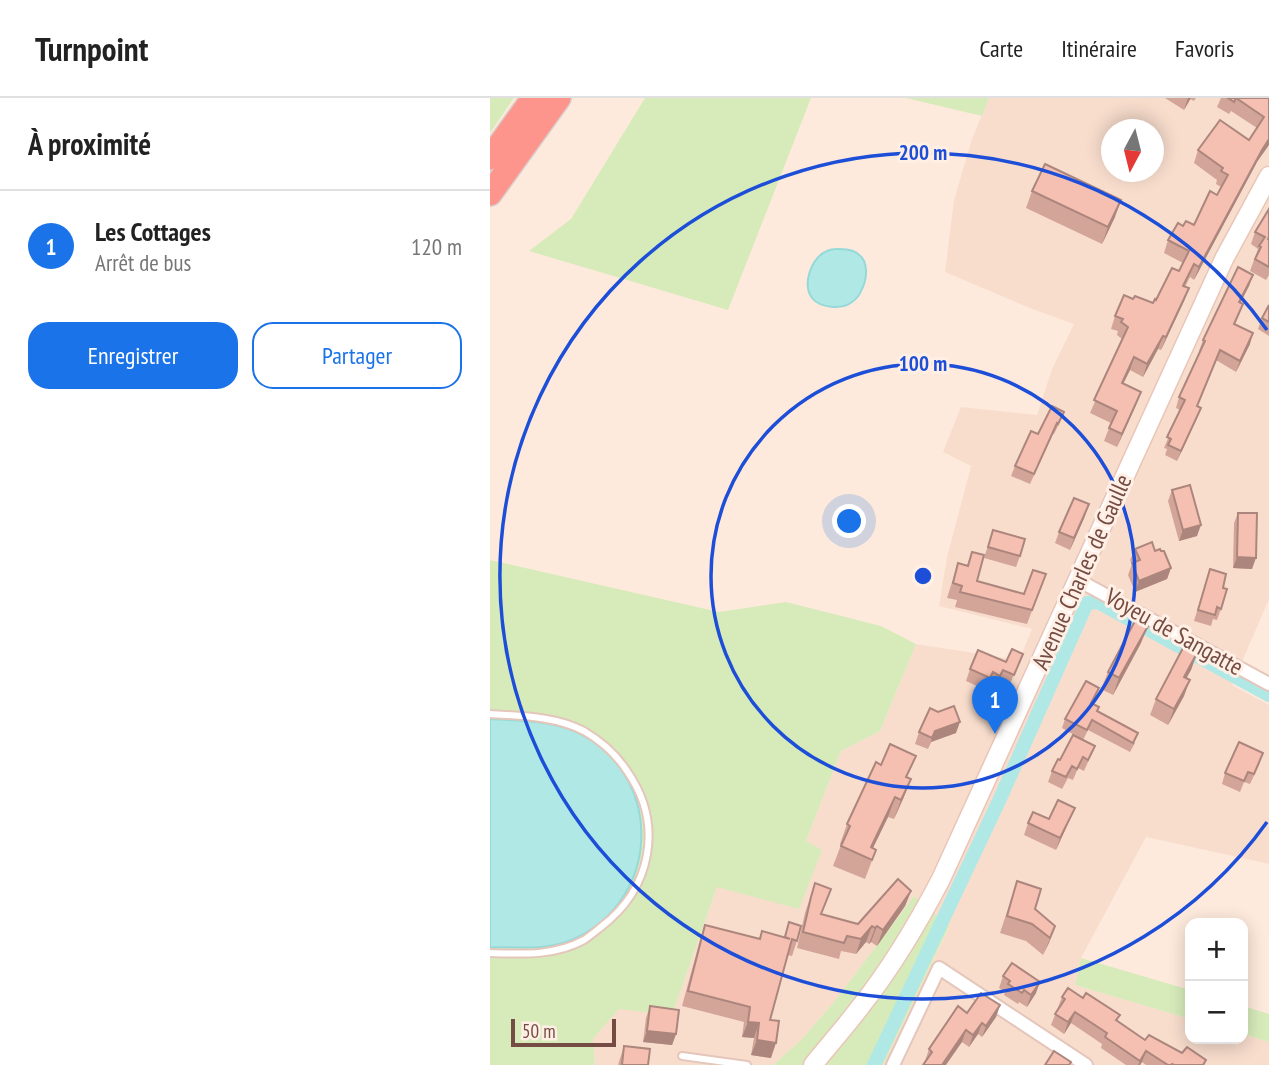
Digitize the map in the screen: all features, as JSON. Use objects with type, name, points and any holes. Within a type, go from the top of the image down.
[{"type":"highway","points":[[492,155],[533,98]]},
{"type":"highway","points":[[490,194],[559,98]]},
{"type":"main road","name":"Avenue Charles de Gaulle","points":[[813,1065],[871,993],[932,897],[1217,273],[1269,176]]},
{"type":"street","name":"Voyeu de Sangatte","points":[[1078,580],[1269,684]]},
{"type":"street","points":[[893,1065],[939,968],[1086,1065]]},
{"type":"lane","points":[[490,713],[552,720],[575,727],[603,744],[618,757],[639,791],[649,832],[648,848],[634,892],[619,911],[585,939],[563,949],[543,953],[490,953]]},
{"type":"lane","points":[[682,1056],[747,1065]]},
{"type":"shaded area","points":[[989,98],[1269,98],[1269,599],[1232,685],[1269,705],[1269,864],[1146,837],[1081,958],[1075,985],[1185,1018],[1185,1044],[1248,1044],[1248,1036],[1269,1042],[1269,1065],[883,1065],[949,928],[914,896],[834,1002],[801,1040],[773,1065],[595,1065],[593,1039],[619,1008],[672,1015],[717,887],[806,841],[841,751],[880,731],[916,644],[1019,660],[1032,629],[939,606],[947,557],[971,466],[943,452],[961,407],[1037,415],[1052,369],[1074,324],[945,272],[954,200],[972,139]]},
{"type":"green space","points":[[490,98],[514,98],[490,133]]},
{"type":"green space","points":[[645,98],[811,98],[728,310],[529,251],[571,219]]},
{"type":"green space","points":[[906,98],[989,98],[982,116]]},
{"type":"green space","points":[[490,560],[719,612],[786,602],[881,626],[916,644],[880,731],[841,751],[806,841],[822,850],[799,909],[717,887],[672,1015],[619,1009],[593,1039],[595,1065],[490,1065],[490,947],[560,944],[597,925],[618,904],[632,880],[640,854],[641,827],[636,800],[625,775],[608,754],[584,736],[550,724],[490,719]]},
{"type":"green space","points":[[914,896],[949,927],[883,1065],[773,1065],[801,1040],[834,1002]]},
{"type":"green space","points":[[1081,958],[1185,989],[1185,1018],[1075,985]]},
{"type":"green space","points":[[1248,1008],[1269,1014],[1269,1042],[1248,1036]]},
{"type":"water","points":[[851,250],[862,257],[866,275],[864,285],[855,299],[848,305],[831,307],[812,298],[808,279],[816,259],[827,251]]},
{"type":"water","points":[[490,719],[550,724],[584,736],[610,756],[629,782],[639,810],[641,840],[636,870],[623,897],[602,921],[564,943],[533,948],[490,947]]},
{"type":"building","points":[[1236,98],[1269,98],[1269,139],[1199,267],[1194,264],[1183,286],[1189,288],[1166,337],[1163,336],[1147,364],[1134,357],[1122,383],[1141,392],[1122,434],[1109,428],[1117,411],[1094,400],[1128,327],[1121,322],[1123,319],[1115,316],[1124,295],[1153,303],[1172,268],[1179,271],[1189,251],[1168,240],[1178,223],[1183,226],[1186,221],[1194,225],[1210,191],[1217,195],[1228,175],[1221,171],[1223,168],[1198,150],[1220,120],[1249,140],[1264,117]]},
{"type":"building","points":[[1045,164],[1121,200],[1108,227],[1032,191]]},
{"type":"building","points":[[1269,209],[1269,267],[1255,259],[1265,237],[1255,232]]},
{"type":"building","points":[[1238,267],[1253,275],[1239,302],[1243,304],[1234,324],[1253,333],[1240,361],[1220,350],[1197,406],[1201,408],[1181,451],[1168,445],[1171,439],[1167,437],[1185,400],[1179,397]]},
{"type":"building","points":[[1269,305],[1269,322],[1262,318]]},
{"type":"building","points":[[1052,406],[1064,412],[1034,474],[1015,466],[1031,431],[1038,434]]},
{"type":"building","points":[[1190,485],[1201,525],[1183,530],[1172,490]]},
{"type":"building","points":[[1074,498],[1089,504],[1074,538],[1059,532]]},
{"type":"building","points":[[1238,513],[1257,513],[1256,558],[1237,557]]},
{"type":"building","points":[[993,530],[1025,539],[1020,556],[988,547]]},
{"type":"building","points":[[1152,542],[1155,551],[1164,551],[1171,568],[1139,581],[1132,563],[1140,560],[1135,549]]},
{"type":"building","points":[[972,552],[984,555],[977,581],[1024,594],[1033,570],[1046,574],[1032,610],[960,592],[962,586],[953,583],[958,563],[968,566]]},
{"type":"building","points":[[1210,569],[1226,574],[1223,588],[1227,589],[1221,609],[1217,607],[1215,615],[1198,610]]},
{"type":"building","points":[[1136,619],[1148,626],[1119,678],[1108,672]]},
{"type":"building","points":[[1184,646],[1197,653],[1184,677],[1190,680],[1174,709],[1156,699]]},
{"type":"building","points":[[1012,649],[1023,654],[1014,675],[1003,670],[1000,676],[993,672],[990,678],[970,669],[978,650],[1006,662]]},
{"type":"building","points":[[1086,681],[1099,688],[1091,703],[1099,707],[1097,711],[1138,733],[1133,743],[1092,720],[1087,730],[1065,719]]},
{"type":"building","points":[[954,706],[960,722],[935,731],[932,738],[919,732],[930,708],[938,712]]},
{"type":"building","points":[[1073,735],[1095,746],[1088,760],[1083,757],[1077,769],[1072,766],[1066,777],[1052,771]]},
{"type":"building","points":[[1239,742],[1263,753],[1254,774],[1248,772],[1244,781],[1225,773]]},
{"type":"building","points":[[890,744],[916,756],[906,777],[911,779],[901,800],[895,797],[871,847],[876,850],[872,860],[841,846],[850,826],[847,824],[876,762],[881,765]]},
{"type":"building","points":[[1058,800],[1075,808],[1060,838],[1028,823],[1033,812],[1049,819]]},
{"type":"building","points":[[898,879],[911,891],[883,930],[872,926],[861,939],[847,936],[844,943],[803,932],[815,883],[831,889],[821,914],[858,924]]},
{"type":"building","points":[[1017,881],[1041,889],[1035,909],[1055,926],[1050,938],[1032,924],[1007,916]]},
{"type":"building","points":[[789,922],[801,926],[797,941],[792,939],[770,1020],[779,1021],[776,1043],[757,1040],[759,1023],[748,1022],[750,1007],[688,991],[705,925],[760,939],[762,931],[790,939],[785,937]]},
{"type":"building","points":[[1012,963],[1040,982],[1031,995],[1008,984],[1010,981],[1003,976]]},
{"type":"building","points":[[1068,988],[1083,998],[1086,993],[1120,1015],[1116,1020],[1145,1040],[1149,1035],[1182,1053],[1187,1047],[1206,1060],[1203,1065],[1168,1065],[1146,1051],[1140,1061],[1105,1037],[1107,1033],[1075,1012],[1068,1022],[1055,1014],[1065,999],[1062,997]]},
{"type":"building","points":[[981,993],[1000,1005],[986,1026],[982,1023],[973,1035],[966,1030],[942,1065],[923,1065],[932,1052],[929,1049],[958,1006],[967,1013]]},
{"type":"building","points":[[650,1006],[679,1010],[676,1034],[647,1031]]},
{"type":"building","points":[[624,1046],[650,1049],[648,1065],[622,1065]]},
{"type":"building","points":[[1054,1051],[1071,1062],[1069,1065],[1045,1065]]},
{"type":"waterway","points":[[874,1065],[999,801],[1087,603],[1098,602],[1269,695]]},
{"type":"place","name":"Les Cottages","points":[[995,734]]}]
